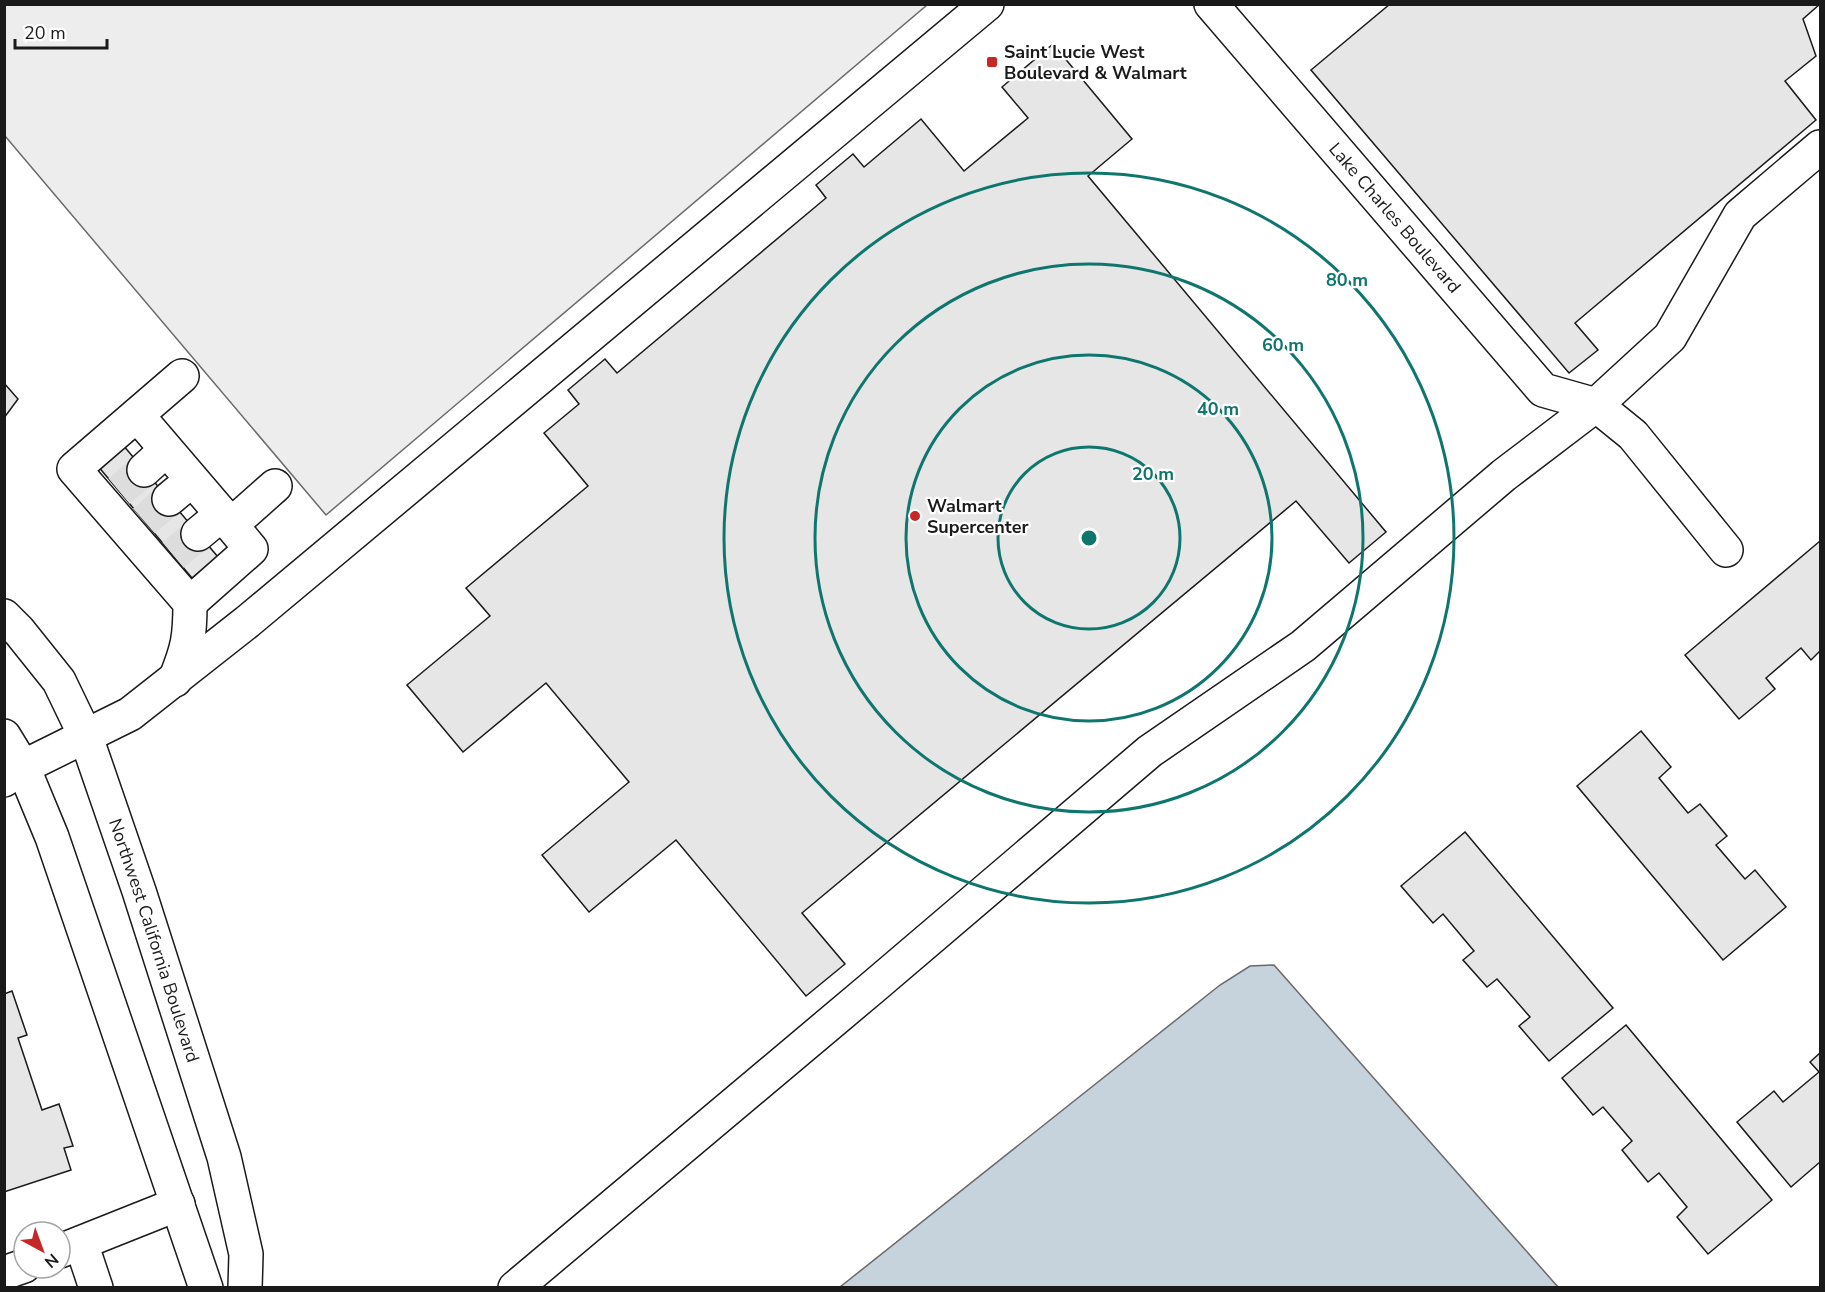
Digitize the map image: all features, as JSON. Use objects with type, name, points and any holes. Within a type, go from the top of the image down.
[{"type":"street","points":[[14,774],[130,714],[264,609],[987,4]]},
{"type":"street","name":"Lake Charles Boulevard","points":[[1211,4],[1543,390],[1596,405]]},
{"type":"street","points":[[515,1287],[872,988],[1149,751],[1303,646],[1504,475],[1596,405],[1670,337],[1740,214],[1821,147]]},
{"type":"street","points":[[174,680],[187,650],[190,634],[190,603],[166,561],[112,497],[74,469],[182,376]]},
{"type":"street","points":[[1596,405],[1633,435],[1726,550]]},
{"type":"street","points":[[137,415],[155,460],[181,490],[217,524],[251,549],[190,603]]},
{"type":"street","points":[[217,524],[275,486]]},
{"type":"street","name":"Northwest California Boulevard","points":[[4,616],[59,681],[86,737],[139,891],[224,1157],[246,1254],[245,1287]]},
{"type":"street","points":[[4,736],[14,774],[52,837],[206,1287]]},
{"type":"street","points":[[72,1246],[178,1204]]},
{"type":"street","points":[[72,1250],[96,1287]]},
{"type":"shaded area","points":[[4,5],[927,5],[326,515],[5,136]]},
{"type":"shaded area","points":[[1274,965],[1558,1287],[840,1287],[1220,985],[1250,966]]},
{"type":"building","points":[[1390,4],[1820,4],[1803,19],[1816,56],[1785,81],[1816,120],[1575,323],[1598,350],[1569,373],[1311,70]]},
{"type":"building","name":"Walmart Supercenter","points":[[1053,44],[1132,139],[1088,176],[1386,532],[1349,563],[1296,501],[802,913],[845,964],[806,996],[676,840],[589,912],[542,855],[629,782],[546,683],[463,752],[407,685],[490,616],[466,588],[588,486],[544,433],[579,404],[568,390],[605,359],[617,373],[826,198],[816,185],[853,154],[864,167],[921,119],[964,171],[1028,118],[1002,87]]},
{"type":"building","points":[[4,383],[18,399],[4,418]]},
{"type":"building","points":[[117,438],[218,557],[192,578],[92,459]]},
{"type":"building","points":[[1820,541],[1820,651],[1811,660],[1801,648],[1766,678],[1775,689],[1739,719],[1685,655]]},
{"type":"building","points":[[1641,731],[1671,767],[1659,778],[1688,813],[1700,804],[1727,836],[1716,845],[1745,879],[1755,870],[1786,907],[1723,960],[1577,786]]},
{"type":"building","points":[[1465,832],[1613,1008],[1549,1061],[1519,1026],[1530,1017],[1497,979],[1487,987],[1463,960],[1474,951],[1443,914],[1433,923],[1401,886]]},
{"type":"building","points":[[12,991],[27,1035],[18,1038],[42,1110],[59,1104],[73,1146],[64,1148],[71,1170],[4,1192],[4,994]]},
{"type":"building","points":[[1626,1025],[1772,1200],[1708,1254],[1677,1217],[1687,1207],[1659,1173],[1648,1182],[1622,1150],[1632,1141],[1603,1107],[1593,1115],[1562,1078]]},
{"type":"building","points":[[1820,1053],[1820,1162],[1791,1187],[1737,1122],[1774,1091],[1783,1102],[1819,1072],[1810,1062]]},
{"type":"tunnel","points":[[119,491],[144,470]]},
{"type":"tunnel","points":[[144,521],[169,499]]},
{"type":"tunnel","points":[[173,555],[198,534]]},
{"type":"place","name":"Saint Lucie West Boulevard & Walmart","points":[[992,62]]},
{"type":"place","name":"Walmart Supercenter","points":[[915,516]]}]
